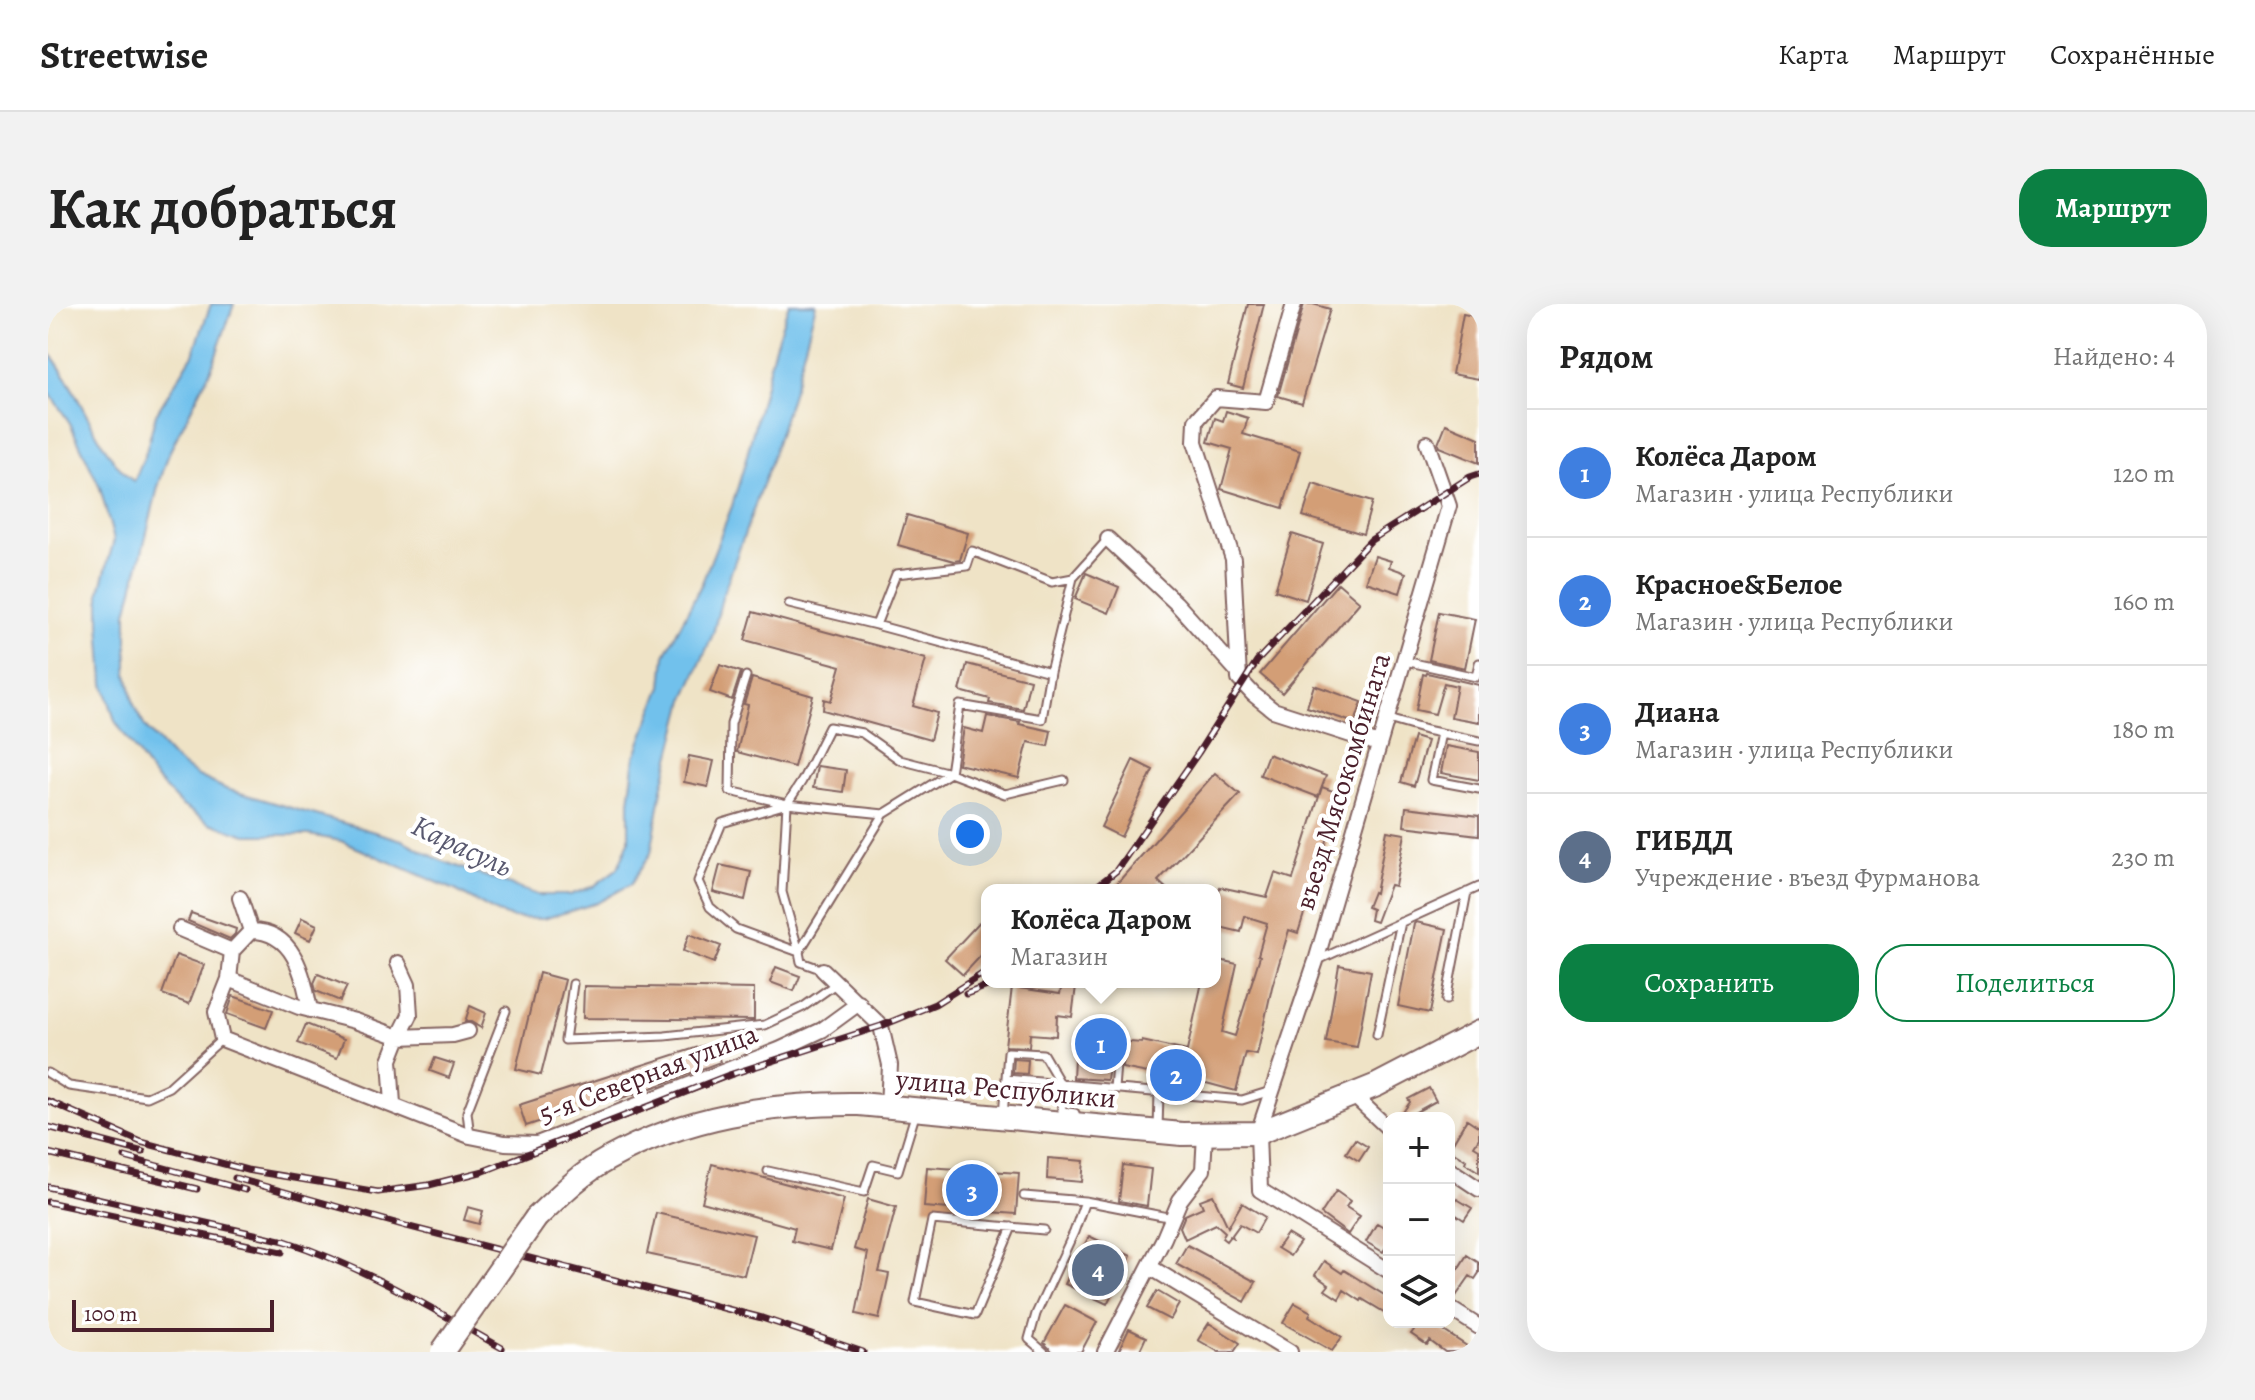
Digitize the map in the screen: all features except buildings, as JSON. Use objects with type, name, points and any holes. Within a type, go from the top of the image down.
[{"type":"main road","name":"улица Республики","points":[[442,1352],[536,1218],[570,1186],[606,1160],[690,1125],[768,1107],[813,1103],[1157,1132],[1258,1133],[1353,1095],[1479,1032]]},
{"type":"street","points":[[1294,304],[1266,402],[1216,398],[1196,421],[1195,442],[1233,559],[1239,679],[1273,710],[1379,744]]},
{"type":"street","name":"въезд Мясокомбината","points":[[1258,1133],[1316,961],[1449,506],[1427,443]]},
{"type":"street","points":[[1108,539],[1176,603],[1238,672]]},
{"type":"street","points":[[240,898],[251,931]]},
{"type":"street","points":[[180,929],[232,951]]},
{"type":"street","points":[[222,1039],[216,1012],[229,979],[232,951],[251,931],[267,931],[285,944],[298,962],[310,1010]]},
{"type":"street","points":[[393,1104],[390,1060],[410,1015],[408,985],[398,963]]},
{"type":"street","points":[[823,970],[881,1026],[890,1065],[888,1107]]},
{"type":"street","points":[[229,979],[310,1010],[355,1021],[399,1037],[453,1035],[468,1031]]},
{"type":"street","name":"5-я Северная улица","points":[[222,1039],[470,1136],[505,1143],[537,1144],[779,1050],[822,1030],[859,1003]]},
{"type":"street","points":[[1353,1095],[1383,1123]]},
{"type":"street","points":[[1258,1133],[1260,1190],[1383,1267]]},
{"type":"street","points":[[1105,1352],[1150,1267],[1180,1200],[1203,1170],[1205,1134]]},
{"type":"street","points":[[1455,1173],[1479,1189]]},
{"type":"street","points":[[1150,1267],[1290,1352]]},
{"type":"street","points":[[1455,1312],[1479,1327]]},
{"type":"lane","points":[[799,952],[884,814],[950,773],[960,705],[1042,719],[1073,578],[1108,539]]},
{"type":"lane","points":[[876,625],[896,574],[967,566],[972,551],[1052,582],[1073,578]]},
{"type":"lane","points":[[789,604],[1050,672]]},
{"type":"lane","points":[[1405,661],[1476,677],[1479,663]]},
{"type":"lane","points":[[746,676],[731,724],[730,791],[787,804],[884,814]]},
{"type":"lane","points":[[1388,719],[1479,741]]},
{"type":"lane","points":[[823,970],[801,962],[782,892],[787,804],[829,727],[862,733],[900,760],[950,773],[1005,794],[1064,780]]},
{"type":"lane","points":[[1441,733],[1431,780],[1479,789]]},
{"type":"lane","points":[[787,804],[722,823],[698,881],[710,907],[736,929],[799,952]]},
{"type":"lane","points":[[1316,961],[1479,887]]},
{"type":"lane","points":[[1446,1000],[1467,892]]},
{"type":"lane","points":[[1377,1035],[1401,922]]},
{"type":"lane","points":[[573,984],[565,1040],[665,1036],[765,1025],[803,1007],[837,983]]},
{"type":"lane","points":[[470,1136],[467,1112],[506,1011]]},
{"type":"lane","points":[[48,1073],[69,1086],[147,1097],[169,1087],[222,1039]]},
{"type":"lane","points":[[1114,1089],[1117,1051]]},
{"type":"lane","points":[[1003,1118],[1008,1052],[1043,1054],[1060,1083],[1062,1111],[1075,1113],[1080,1125]]},
{"type":"lane","points":[[1006,1079],[1242,1100],[1273,1090]]},
{"type":"lane","points":[[1157,1132],[1159,1093]]},
{"type":"lane","points":[[768,1171],[864,1192],[873,1165],[898,1171],[917,1110]]},
{"type":"lane","points":[[1024,1196],[1085,1201],[1173,1218]]},
{"type":"lane","points":[[1044,1352],[1029,1339],[1036,1314],[1069,1244],[1085,1201]]},
{"type":"lane","points":[[1012,1227],[975,1315],[915,1302],[932,1220],[1012,1227],[1044,1230]]},
{"type":"water","points":[[211,304],[234,304],[211,369],[169,453],[127,613],[127,674],[134,705],[145,727],[174,759],[196,775],[226,789],[402,840],[440,860],[538,895],[570,895],[594,886],[618,868],[629,841],[629,801],[635,757],[662,686],[665,655],[702,583],[732,506],[789,304],[816,304],[770,463],[722,597],[713,634],[686,696],[662,789],[651,853],[631,884],[597,903],[543,919],[513,918],[341,841],[309,835],[246,835],[210,823],[181,805],[154,777],[115,721],[104,684],[100,591],[114,540],[100,488],[70,423],[48,391],[48,351],[110,455],[134,482],[156,414],[193,354]]},
{"type":"railway","points":[[1100,884],[1116,871],[1257,661],[1371,540],[1479,474]]},
{"type":"railway","points":[[48,1101],[141,1142],[247,1170],[378,1192],[429,1185],[484,1171],[729,1075],[881,1026],[935,1004],[981,975]]},
{"type":"railway","points":[[966,994],[982,988]]},
{"type":"railway","points":[[48,1127],[143,1152]]},
{"type":"railway","points":[[48,1153],[197,1189]]},
{"type":"railway","points":[[125,1157],[245,1190]]},
{"type":"railway","points":[[235,1178],[406,1226],[762,1318],[863,1352]]},
{"type":"railway","points":[[48,1187],[285,1241],[314,1251],[369,1275],[502,1348]]},
{"type":"railway","points":[[48,1202],[282,1252]]},
{"type":"place","name":"Колёса Даром","points":[[1101,1044]]},
{"type":"place","name":"Красное&Белое","points":[[1176,1075]]},
{"type":"place","name":"Диана","points":[[972,1190]]},
{"type":"place","name":"ГИБДД","points":[[1098,1270]]},
{"type":"water label","name":"Карасуль","points":[[462,846]]}]
